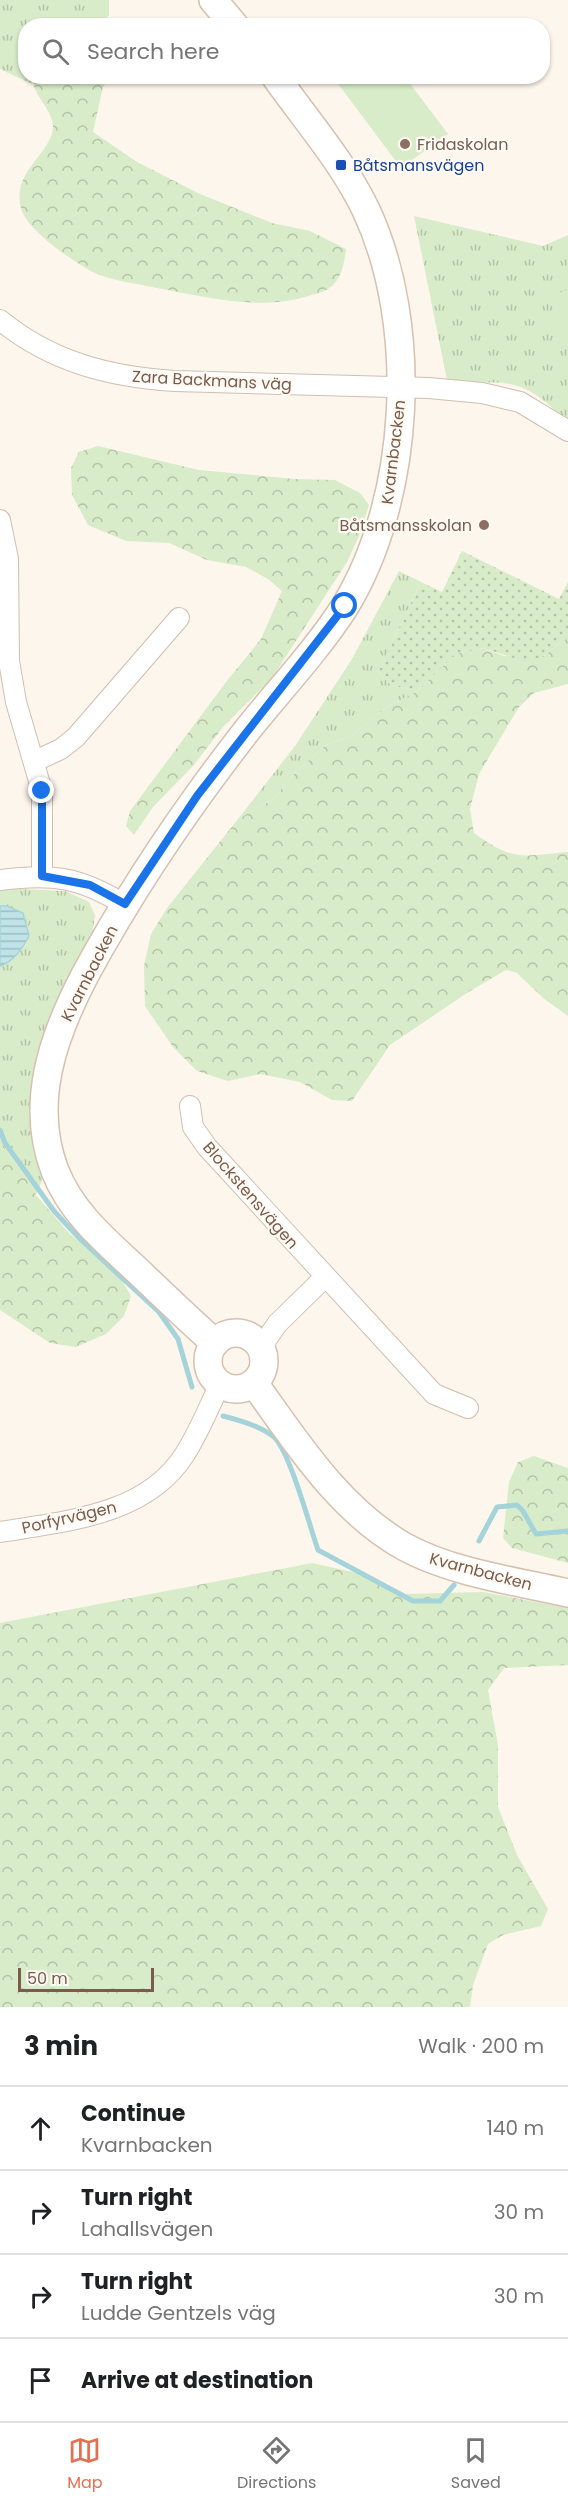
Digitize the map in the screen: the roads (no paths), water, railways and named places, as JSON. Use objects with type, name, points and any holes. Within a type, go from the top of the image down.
[{"type":"street","points":[[213,0],[228,18]]},
{"type":"street","name":"Kvarnbacken","points":[[215,1343],[85,1221],[56,1173],[45,1130],[43,1095],[51,1052],[73,998],[125,904],[197,796],[345,606],[376,542],[386,510],[393,477],[401,387],[399,332],[391,289],[380,245],[366,211],[341,165],[281,84]]},
{"type":"street","name":"Zara Backmans väg","points":[[0,320],[20,336],[52,354],[99,371],[140,379],[401,387]]},
{"type":"street","points":[[401,387],[503,396],[520,402],[568,431]]},
{"type":"street","points":[[0,520],[8,559],[9,661],[16,702],[42,791],[42,876]]},
{"type":"street","points":[[35,761],[61,749],[76,737],[179,618]]},
{"type":"street","points":[[0,879],[42,876],[90,885],[125,904]]},
{"type":"street","name":"Blockstensvägen","points":[[190,1106],[193,1127],[207,1147],[325,1277],[434,1394],[468,1408]]},
{"type":"street","points":[[261,1348],[277,1324],[325,1277]]},
{"type":"street","points":[[240,1334],[252,1338],[261,1348],[264,1366],[254,1383],[240,1389],[230,1388],[220,1384],[213,1376],[209,1366],[209,1356],[215,1343],[227,1335],[240,1334]]},
{"type":"street","name":"Kvarnbacken","points":[[254,1383],[338,1493],[372,1524],[404,1546],[435,1561],[568,1593]]},
{"type":"street","name":"Porfyrvägen","points":[[0,1532],[97,1514],[142,1496],[164,1478],[184,1456],[220,1384]]},
{"type":"water","points":[[0,906],[7,906],[23,913],[29,936],[17,954],[0,966]]},
{"type":"waterway","points":[[0,1130],[5,1143],[54,1211],[81,1240],[159,1312],[178,1339],[192,1387]]},
{"type":"waterway","points":[[223,1416],[263,1430],[274,1437],[280,1445],[293,1473],[318,1550],[413,1601],[440,1601],[454,1585]]},
{"type":"waterway","points":[[479,1541],[497,1507],[517,1505],[536,1534],[568,1531]]},
{"type":"place","name":"Fridaskolan","points":[[405,144]]},
{"type":"place","name":"Båtsmansvägen","points":[[341,165]]},
{"type":"place","name":"Båtsmansskolan","points":[[484,525]]}]
